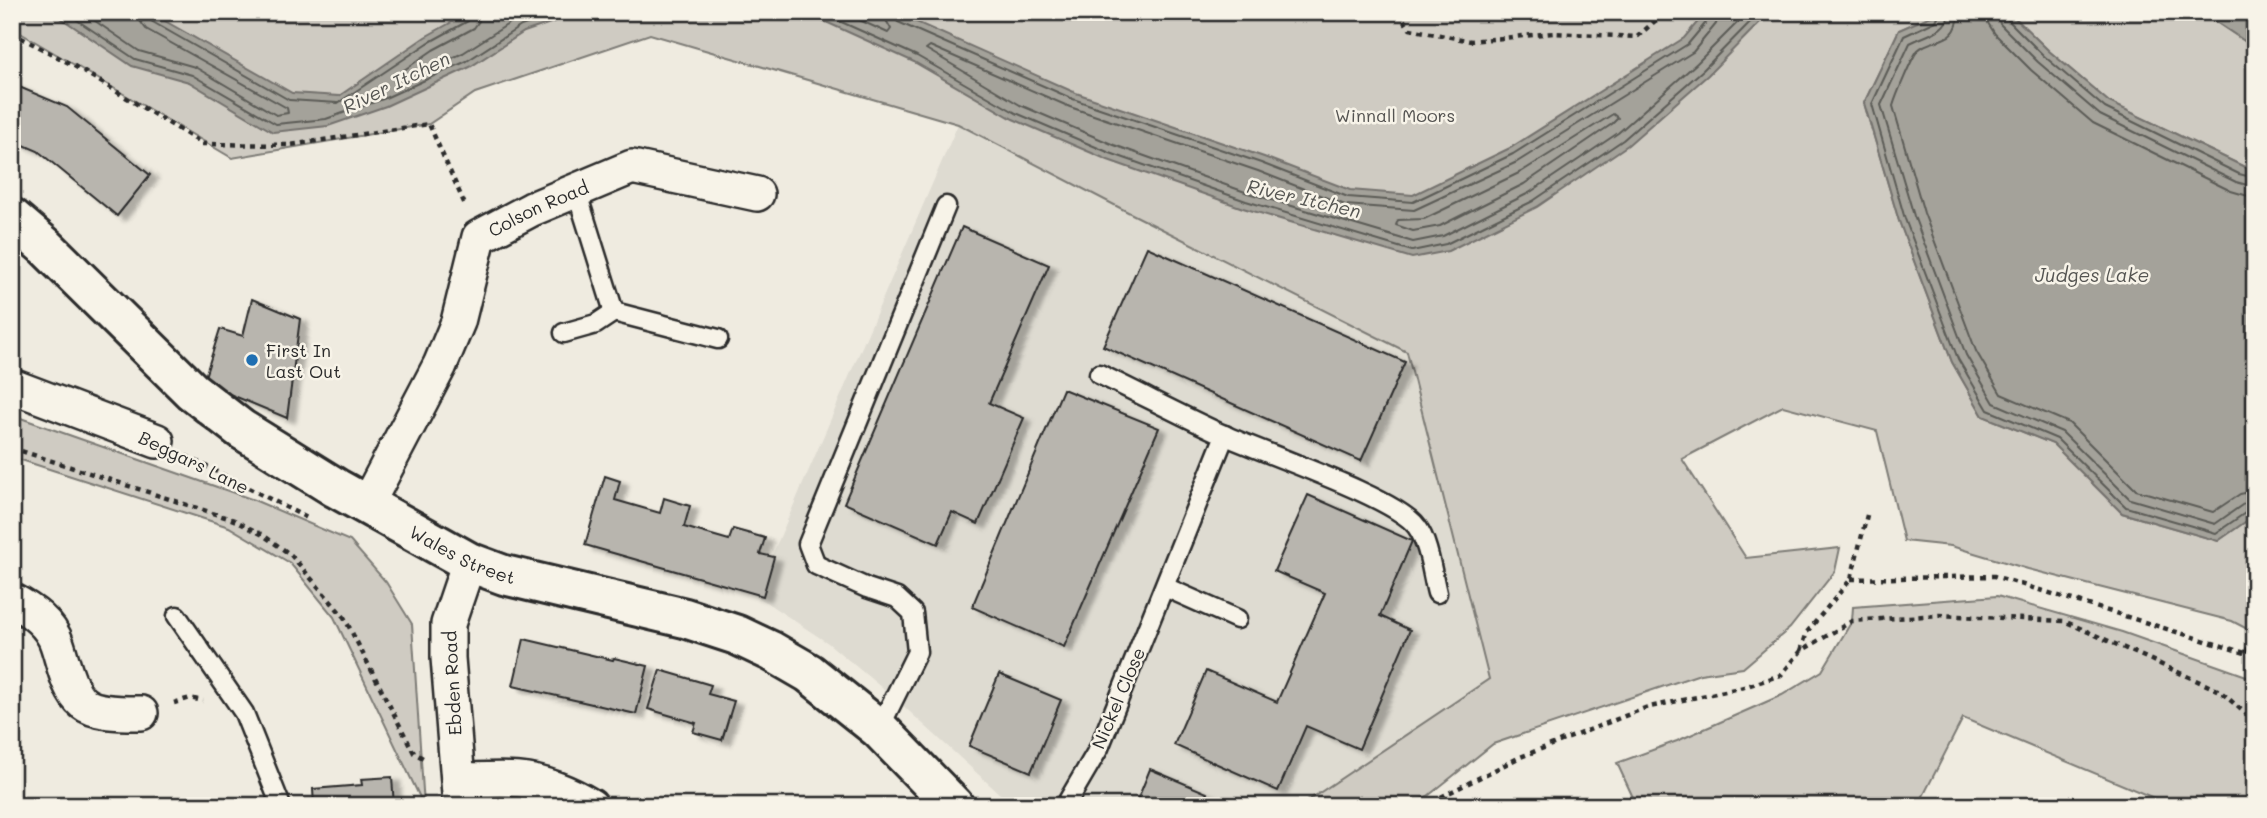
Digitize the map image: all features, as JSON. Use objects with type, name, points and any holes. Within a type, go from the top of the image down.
[{"type":"street","name":"Colson Road","points":[[367,504],[440,365],[458,322],[479,237],[533,209],[632,167],[757,194]]},
{"type":"street","name":"Wales Street","points":[[12,218],[46,247],[192,391],[242,429],[336,488],[469,562],[503,575],[656,610],[737,635],[771,651],[809,673],[879,729],[944,802]]},
{"type":"street","name":"Beggars Lane","points":[[12,387],[157,442]]},
{"type":"street","name":"Ebden Road","points":[[459,792],[448,658],[449,624],[469,562]]},
{"type":"street","points":[[12,600],[43,621],[56,642],[66,678],[83,703],[108,712],[141,713]]},
{"type":"street","points":[[459,792],[482,781],[519,780],[555,788],[591,806]]},
{"type":"lane","points":[[576,190],[614,312]]},
{"type":"lane","points":[[879,729],[917,652],[913,613],[897,598],[816,565],[808,544],[946,206]]},
{"type":"lane","points":[[564,333],[596,324],[614,312],[718,339]]},
{"type":"lane","points":[[1099,373],[1224,435],[1401,512],[1418,527],[1437,593]]},
{"type":"lane","name":"Nickel Close","points":[[1065,806],[1099,748],[1224,435]]},
{"type":"lane","points":[[1165,587],[1237,619]]},
{"type":"lane","points":[[177,615],[244,713],[281,806]]},
{"type":"path","points":[[1398,12],[1410,29],[1471,41],[1553,33],[1637,37],[1665,12]]},
{"type":"path","points":[[12,33],[71,64],[204,144],[290,145],[429,124],[479,237]]},
{"type":"path","name":"Beggars Lane","points":[[157,442],[321,524]]},
{"type":"path","points":[[12,448],[234,520],[263,535],[291,555],[344,617],[414,753],[459,792]]},
{"type":"path","points":[[1801,652],[1807,632],[1851,579],[1867,515]]},
{"type":"path","points":[[1851,579],[1994,576],[2255,656]]},
{"type":"path","points":[[1423,806],[1518,758],[1645,708],[1744,687],[1781,675],[1801,652],[1852,621],[1939,615],[2064,621],[2220,691],[2255,722]]},
{"type":"path","points":[[2246,652],[2255,636]]},
{"type":"path","points":[[141,713],[190,698],[244,713]]},
{"type":"shaded area","points":[[958,124],[1407,352],[1489,679],[1300,806],[1013,806],[900,703],[828,643],[755,595]]},
{"type":"green space","name":"Winnall Moors","points":[[12,12],[1940,12],[1899,30],[1864,103],[1899,221],[1952,362],[1983,416],[2053,444],[2122,513],[2218,541],[2255,515],[2255,633],[2232,621],[2028,569],[1951,546],[1904,541],[1877,431],[1783,406],[1682,459],[1746,558],[1840,548],[1835,571],[1790,628],[1743,668],[1700,674],[1493,744],[1428,796],[1405,806],[1300,806],[1489,679],[1407,352],[958,124],[650,34],[475,93],[429,124],[232,158],[12,28]]},
{"type":"green space","points":[[2009,12],[2201,12],[2255,48],[2255,172],[2109,102],[2049,51]]},
{"type":"green space","points":[[12,415],[254,500],[350,541],[386,582],[412,624],[424,806],[334,617],[290,563],[229,527],[12,457]]},
{"type":"green space","points":[[1997,596],[2122,632],[2255,679],[2255,806],[2173,806],[1963,718],[1918,806],[1637,806],[1617,763],[1677,741],[1782,695],[1822,671],[1852,621],[1853,607]]},
{"type":"water","name":"River Itchen","points":[[52,12],[149,12],[292,93],[339,96],[425,37],[470,12],[688,12],[571,16],[524,32],[470,67],[386,106],[328,126],[273,132],[189,82],[132,66]]},
{"type":"water","name":"River Itchen","points":[[783,12],[894,12],[1076,93],[1264,157],[1350,190],[1413,195],[1510,148],[1684,38],[1706,12],[1770,12],[1708,75],[1628,145],[1537,207],[1448,251],[1412,258],[1243,208],[1108,160],[1013,119],[914,62],[826,22]]},
{"type":"water","name":"Judges Lake","points":[[1940,12],[2009,12],[2049,51],[2109,102],[2255,172],[2255,515],[2218,541],[2122,513],[2053,444],[1983,416],[1952,362],[1899,221],[1864,103],[1899,30]]},
{"type":"water","points":[[2201,12],[2255,12],[2255,48]]},
{"type":"building","points":[[12,84],[67,107],[150,175],[117,216],[38,151],[12,140]]},
{"type":"building","points":[[962,227],[1049,265],[989,403],[1024,418],[978,524],[952,512],[938,544],[844,503]]},
{"type":"building","points":[[1147,247],[1405,362],[1361,461],[1103,346]]},
{"type":"building","name":"First In Last Out","points":[[252,299],[300,319],[287,418],[203,383],[220,329],[243,336]]},
{"type":"building","points":[[1063,389],[1159,428],[1064,647],[972,607]]},
{"type":"building","points":[[605,476],[620,481],[615,500],[660,513],[664,498],[690,506],[684,527],[729,540],[733,529],[765,538],[760,554],[774,557],[763,596],[585,545]]},
{"type":"building","points":[[1308,495],[1412,541],[1380,616],[1410,630],[1359,749],[1306,726],[1278,791],[1174,745],[1206,671],[1277,702],[1325,593],[1274,571]]},
{"type":"building","points":[[524,639],[648,666],[636,714],[513,686]]},
{"type":"building","points":[[660,670],[711,685],[708,694],[734,701],[722,740],[693,732],[696,723],[648,709]]},
{"type":"building","points":[[999,674],[1061,700],[1031,772],[969,746]]},
{"type":"building","points":[[1150,769],[1207,793],[1202,806],[1135,806]]},
{"type":"building","points":[[392,777],[394,806],[314,806],[313,789],[362,785],[361,779]]},
{"type":"place","name":"First In Last Out","points":[[252,360]]}]
